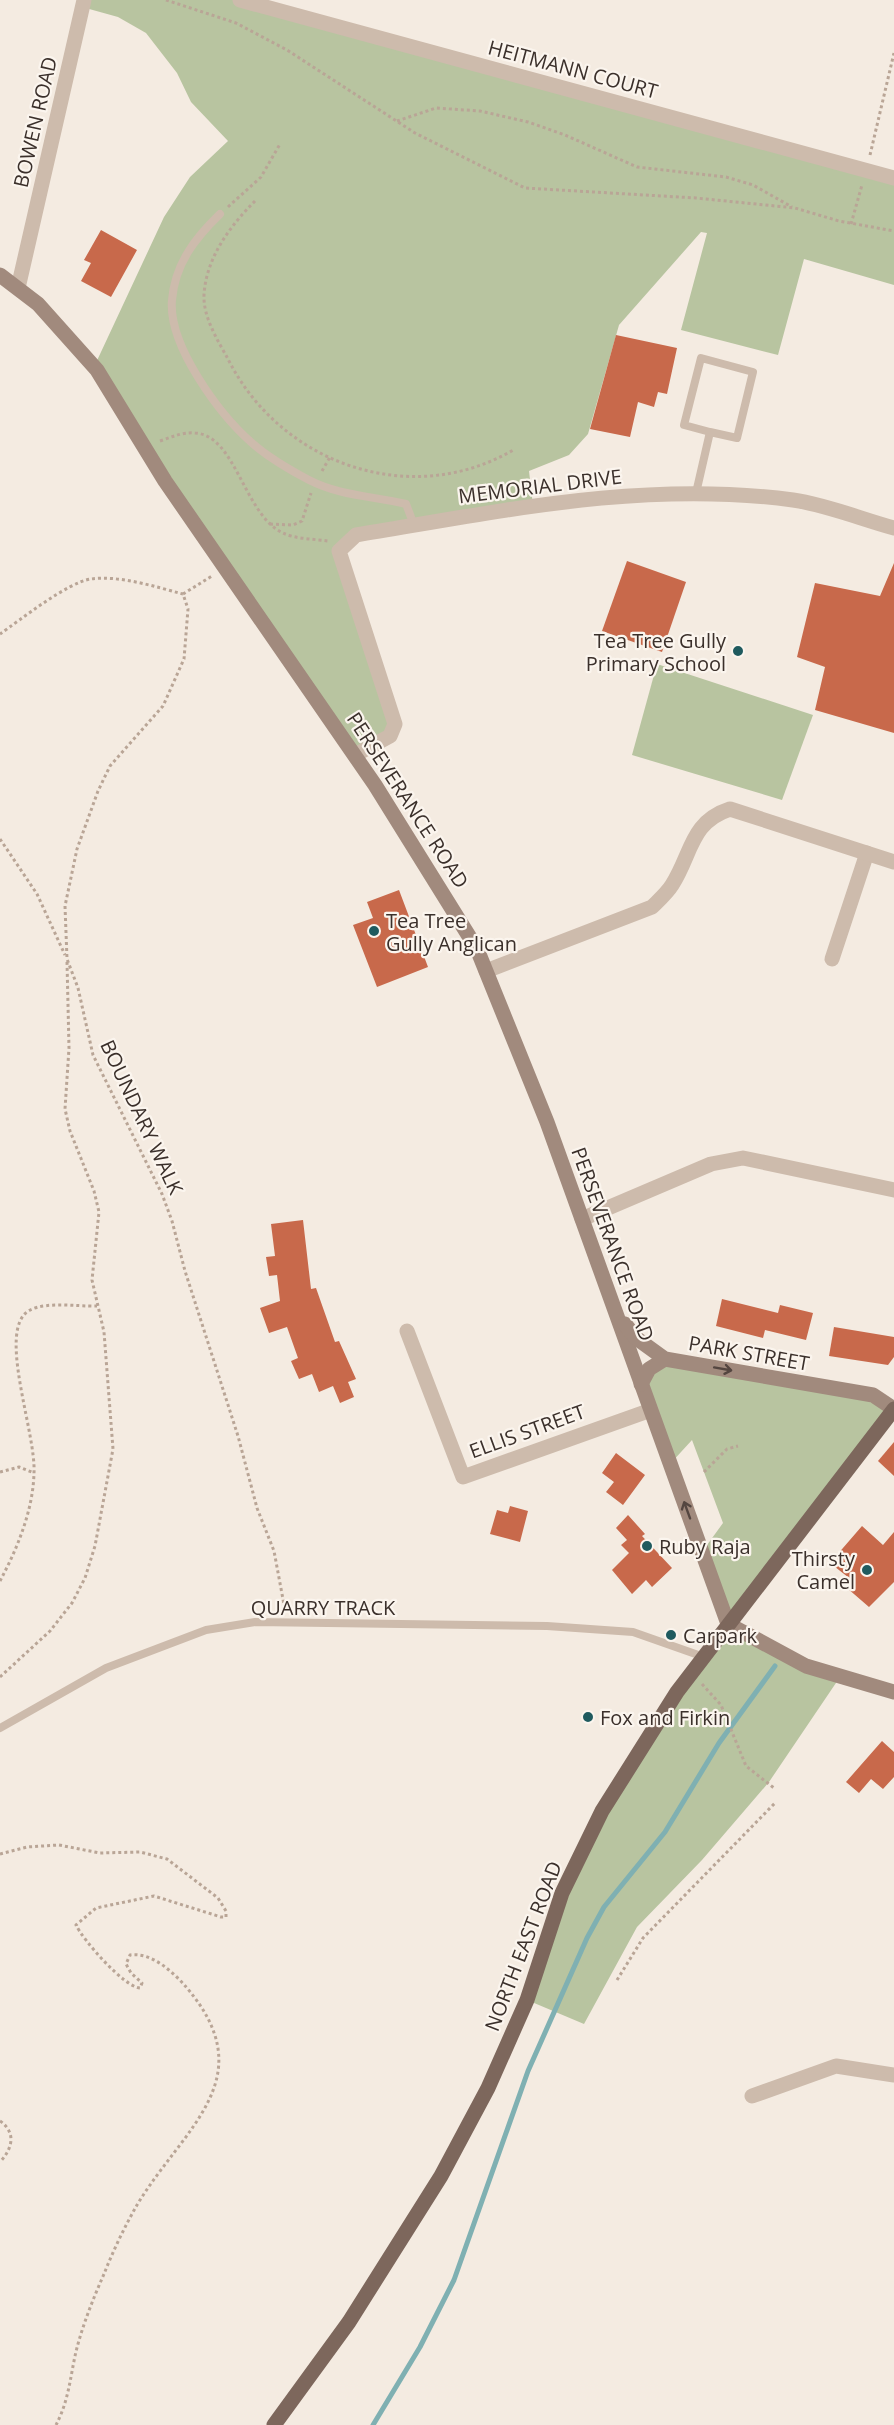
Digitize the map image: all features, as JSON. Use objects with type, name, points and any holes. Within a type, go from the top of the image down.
[{"type":"main road","name":"NORTH EAST ROAD","points":[[274,2425],[350,2322],[441,2176],[493,2078],[527,2000],[562,1893],[602,1811],[692,1672],[894,1409]]},
{"type":"street","name":"BOWEN ROAD","points":[[18,288],[84,0]]},
{"type":"street","name":"HEITMANN COURT","points":[[240,0],[894,178]]},
{"type":"street","name":"PERSEVERANCE ROAD","points":[[0,275],[38,304],[97,370],[143,445],[354,755],[477,949],[547,1122],[728,1624]]},
{"type":"street","name":"MEMORIAL DRIVE","points":[[356,535],[585,497],[696,493],[795,500],[894,528]]},
{"type":"street","points":[[354,755],[390,736],[395,724],[339,550],[356,535]]},
{"type":"street","points":[[486,971],[652,907],[671,886],[698,831],[714,814],[730,808],[894,862]]},
{"type":"street","points":[[832,959],[867,853]]},
{"type":"street","points":[[582,1219],[711,1164],[743,1158],[894,1190]]},
{"type":"street","name":"PARK STREET","points":[[615,1309],[636,1338],[665,1359],[873,1395],[894,1409]]},
{"type":"street","name":"ELLIS STREET","points":[[407,1331],[463,1477],[651,1410]]},
{"type":"street","points":[[641,1384],[649,1369],[665,1359]]},
{"type":"street","points":[[728,1624],[806,1666],[894,1692]]},
{"type":"street","points":[[752,2096],[836,2066],[894,2075]]},
{"type":"lane","points":[[220,214],[187,251],[177,275],[172,300],[174,325],[186,356],[235,425],[260,449],[315,483],[335,491],[406,504],[414,525]]},
{"type":"lane","points":[[701,358],[753,372],[737,438],[710,432],[684,425],[701,358]]},
{"type":"lane","points":[[696,493],[710,432]]},
{"type":"lane","name":"QUARRY TRACK","points":[[0,1728],[106,1668],[206,1630],[255,1622],[548,1626],[633,1632],[704,1657]]},
{"type":"path","points":[[166,0],[236,23],[287,50],[416,133],[525,188],[696,198],[795,208],[851,224],[894,231]]},
{"type":"path","points":[[851,224],[894,53]]},
{"type":"path","points":[[397,121],[436,108],[490,113],[528,122],[565,135],[637,167],[726,177],[753,185],[795,208]]},
{"type":"path","points":[[220,214],[261,177],[279,144]]},
{"type":"path","points":[[255,201],[232,227],[212,264],[204,296],[209,320],[237,378],[260,406],[298,441],[330,458],[379,475],[438,475],[463,472],[489,464],[515,449]]},
{"type":"path","points":[[143,445],[182,433],[211,436],[231,461],[247,495],[269,524],[284,534],[313,539],[331,541],[356,535]]},
{"type":"path","points":[[269,524],[293,525],[302,521],[315,483],[330,458]]},
{"type":"path","points":[[0,634],[42,603],[90,579],[122,581],[183,594],[225,567]]},
{"type":"path","name":"BOUNDARY WALK","points":[[183,594],[188,609],[184,659],[163,706],[110,766],[98,791],[77,849],[65,906],[67,959],[78,988],[93,1055],[162,1194],[172,1221],[185,1271],[238,1436],[257,1508],[274,1551],[287,1621]]},
{"type":"path","points":[[0,839],[41,902],[67,959],[69,1048],[65,1109],[70,1131],[94,1191],[99,1212],[92,1259],[97,1306],[104,1332],[113,1449],[95,1546],[85,1578],[72,1603],[50,1631],[0,1677]]},
{"type":"path","points":[[0,1581],[20,1544],[34,1473],[28,1418],[17,1362],[16,1333],[23,1315],[41,1304],[97,1306]]},
{"type":"path","points":[[704,1472],[727,1449],[738,1446]]},
{"type":"path","points":[[0,1473],[20,1467],[34,1473]]},
{"type":"path","points":[[692,1672],[721,1706],[746,1766],[774,1788]]},
{"type":"path","points":[[617,1980],[643,1938],[776,1803]]},
{"type":"path","points":[[0,1854],[27,1847],[59,1845],[100,1853],[149,1854],[167,1859],[183,1870],[218,1899],[226,1911],[226,1917],[222,1917],[154,1896],[96,1908],[76,1925],[81,1935],[114,1972],[131,1986],[141,1988],[142,1983],[130,1973],[126,1964],[130,1955],[139,1954],[152,1959],[183,1983],[209,2020],[217,2041],[218,2067],[212,2098],[137,2205],[103,2275],[76,2353],[67,2403],[56,2425]]},
{"type":"path","points":[[0,2121],[9,2130],[12,2138],[8,2153],[0,2162]]},
{"type":"green space","points":[[84,0],[240,0],[894,178],[894,285],[804,259],[778,355],[681,330],[707,233],[701,232],[619,325],[588,434],[569,455],[529,471],[533,506],[356,535],[339,550],[395,724],[355,755],[94,367],[164,217],[190,177],[228,141],[191,102],[177,73],[146,33],[118,17],[82,7]]},
{"type":"green space","points":[[657,664],[813,715],[782,800],[632,755]]},
{"type":"green space","points":[[665,1359],[873,1395],[894,1409],[728,1624],[840,1677],[769,1782],[702,1860],[637,1927],[584,2024],[527,2000],[602,1811],[727,1624],[702,1552],[723,1523],[692,1440],[670,1464],[641,1384]]},
{"type":"building","points":[[101,230],[137,250],[111,297],[81,281],[91,263],[84,260]]},
{"type":"building","points":[[616,335],[677,348],[667,394],[658,392],[654,407],[638,402],[630,437],[590,429]]},
{"type":"building","points":[[627,561],[686,582],[662,652],[602,631]]},
{"type":"building","points":[[894,563],[894,733],[815,710],[825,667],[797,657],[815,583],[880,596]]},
{"type":"building","points":[[399,890],[428,967],[377,987],[353,925],[373,918],[367,902]]},
{"type":"building","points":[[303,1220],[311,1289],[316,1288],[335,1342],[339,1341],[356,1379],[348,1382],[354,1397],[340,1403],[333,1386],[319,1392],[312,1374],[299,1379],[291,1361],[298,1358],[287,1327],[269,1333],[260,1308],[280,1301],[277,1275],[269,1276],[266,1257],[275,1256],[271,1224]]},
{"type":"building","points":[[722,1299],[778,1313],[780,1305],[813,1313],[806,1340],[765,1330],[763,1338],[716,1326]]},
{"type":"building","points":[[834,1327],[894,1337],[894,1357],[888,1365],[829,1356]]},
{"type":"building","points":[[894,1442],[894,1476],[878,1461]]},
{"type":"building","points":[[616,1453],[645,1475],[623,1505],[606,1492],[614,1482],[602,1473]]},
{"type":"building","points":[[510,1506],[528,1511],[520,1542],[490,1534],[497,1510],[508,1513]]},
{"type":"building","points":[[628,1515],[645,1534],[642,1536],[672,1568],[652,1587],[646,1580],[632,1594],[612,1570],[629,1553],[621,1545],[627,1540],[616,1528]]},
{"type":"building","name":"Thirsty Camel","points":[[862,1526],[883,1545],[894,1532],[894,1582],[869,1607],[847,1588],[853,1581],[830,1563]]},
{"type":"building","points":[[882,1741],[894,1752],[894,1777],[883,1789],[871,1779],[859,1793],[846,1782]]},
{"type":"waterway","points":[[373,2425],[420,2347],[454,2280],[528,2071],[587,1938],[604,1907],[665,1832],[719,1743],[775,1666]]},
{"type":"place","name":"Tea Tree Gully Primary School","points":[[738,651]]},
{"type":"place","name":"Tea Tree Gully Anglican","points":[[374,931]]},
{"type":"place","name":"Ruby Raja","points":[[647,1546]]},
{"type":"place","name":"Thirsty Camel","points":[[867,1570]]},
{"type":"place","name":"Carpark","points":[[671,1635]]},
{"type":"place","name":"Fox and Firkin","points":[[588,1717]]}]
